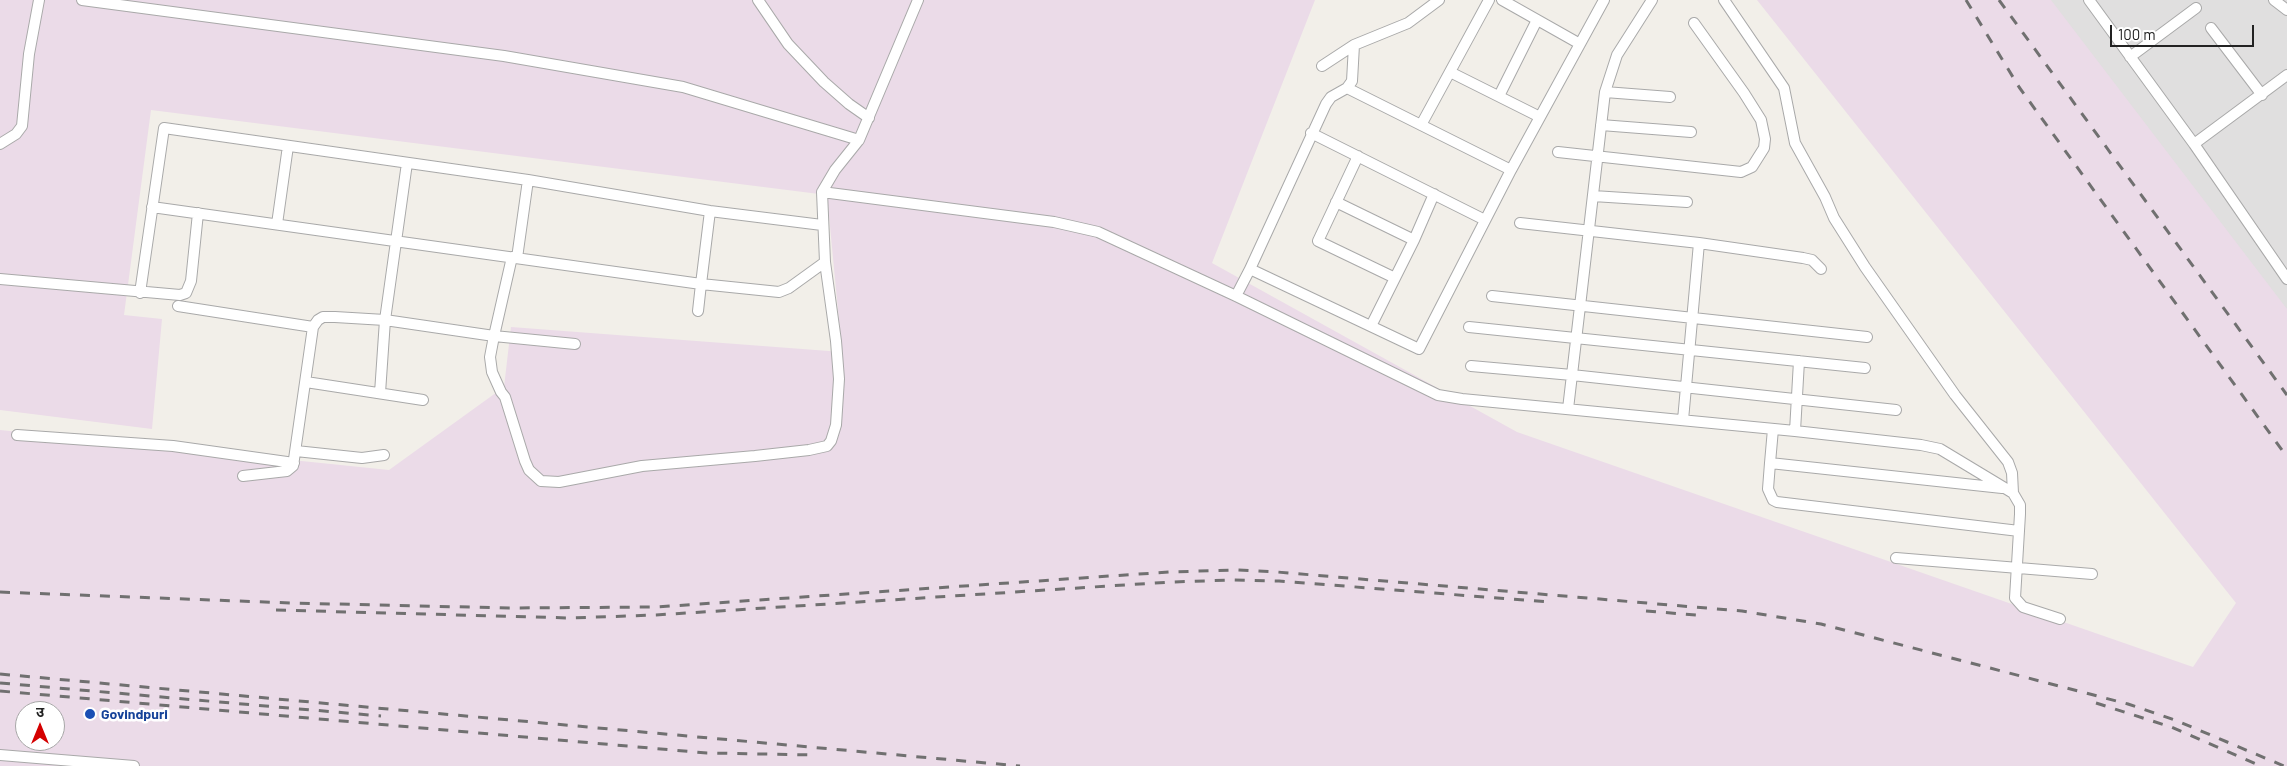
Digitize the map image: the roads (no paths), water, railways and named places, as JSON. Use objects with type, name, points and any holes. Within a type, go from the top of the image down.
[{"type":"street","points":[[0,144],[16,134],[22,126],[29,54],[39,0]]},
{"type":"street","points":[[82,0],[504,56],[683,87],[859,140]]},
{"type":"street","points":[[758,0],[788,44],[824,82],[849,104],[869,118]]},
{"type":"street","points":[[528,180],[514,258],[490,357],[492,372],[505,397],[524,461],[529,470],[542,480],[559,482],[642,466],[820,449],[827,446],[834,434],[839,397],[836,341],[825,262],[822,192],[835,170],[859,140],[918,0]]},
{"type":"street","points":[[1322,66],[1354,45],[1408,23],[1439,0]]},
{"type":"street","points":[[1421,125],[1489,0]]},
{"type":"street","points":[[1502,0],[1580,44]]},
{"type":"street","points":[[1250,269],[1419,349],[1511,170],[1604,0]]},
{"type":"street","points":[[1568,409],[1605,92],[1617,55],[1652,0]]},
{"type":"street","points":[[1724,0],[1784,88],[1795,142],[1825,197],[1834,218],[1865,267],[1955,395],[2008,462],[2010,491]]},
{"type":"street","points":[[2089,0],[2194,144],[2287,279]]},
{"type":"street","points":[[2274,0],[2287,10]]},
{"type":"street","points":[[2130,57],[2196,8]]},
{"type":"street","points":[[1499,96],[1538,20]]},
{"type":"street","points":[[1558,152],[1741,172],[1752,167],[1764,148],[1765,139],[1761,120],[1694,24]]},
{"type":"street","points":[[2212,28],[2262,95]]},
{"type":"street","points":[[1236,296],[1311,133],[1331,96],[1347,88],[1353,78],[1354,45]]},
{"type":"street","points":[[1450,72],[1540,118]]},
{"type":"street","points":[[2194,144],[2262,95],[2287,74]]},
{"type":"street","points":[[1347,88],[1511,170]]},
{"type":"street","points":[[1605,92],[1670,97]]},
{"type":"street","points":[[1601,126],[1691,132]]},
{"type":"street","points":[[140,293],[164,128],[528,180],[710,211],[822,224]]},
{"type":"street","points":[[1311,133],[1485,220]]},
{"type":"street","points":[[277,224],[288,146]]},
{"type":"street","points":[[1358,156],[1318,241],[1394,278]]},
{"type":"street","points":[[380,393],[385,320],[407,163]]},
{"type":"street","points":[[822,192],[1081,227],[1115,240],[1236,296],[1438,395],[1462,399],[1795,431],[1940,449],[2010,491],[2020,506],[2015,591],[2018,602],[2023,607],[2060,619]]},
{"type":"street","points":[[1370,326],[1414,240],[1434,194]]},
{"type":"street","points":[[1593,196],[1687,202]]},
{"type":"street","points":[[1336,202],[1414,240]]},
{"type":"street","points":[[152,207],[701,284],[779,292],[789,288],[825,262]]},
{"type":"street","points":[[698,311],[710,211]]},
{"type":"street","points":[[0,279],[175,296],[186,293],[190,281],[198,213]]},
{"type":"street","points":[[1520,223],[1699,243],[1803,258],[1812,260],[1821,269]]},
{"type":"street","points":[[1683,420],[1699,243]]},
{"type":"street","points":[[1492,296],[1867,337]]},
{"type":"street","points":[[178,306],[313,327]]},
{"type":"street","points":[[243,476],[287,471],[293,466],[313,327],[323,317],[385,320],[494,336],[575,344]]},
{"type":"street","points":[[1469,326],[1865,368]]},
{"type":"street","points":[[1795,431],[1800,361]]},
{"type":"street","points":[[1471,366],[1896,410]]},
{"type":"street","points":[[306,382],[423,400]]},
{"type":"street","points":[[1773,429],[1768,489],[1773,500],[1777,502],[2019,531]]},
{"type":"street","points":[[16,435],[158,444],[294,462]]},
{"type":"street","points":[[296,451],[362,458],[384,454]]},
{"type":"street","points":[[1770,463],[2010,491]]},
{"type":"street","points":[[1896,558],[2092,574]]},
{"type":"street","points":[[0,755],[134,766]]},
{"type":"railway","points":[[1966,0],[2019,87],[2287,457]]},
{"type":"railway","points":[[1999,0],[2287,395]]},
{"type":"railway","points":[[0,592],[291,603],[509,608],[656,607],[1169,572],[1236,570],[1277,572],[1742,611],[1821,624],[2128,704],[2175,720],[2284,766]]},
{"type":"railway","points":[[276,610],[570,618],[656,615],[1171,582],[1233,580],[1279,581],[1549,602]]},
{"type":"railway","points":[[1646,611],[1696,615]]},
{"type":"railway","points":[[0,674],[1020,766]]},
{"type":"railway","points":[[0,683],[381,716]]},
{"type":"railway","points":[[0,691],[707,753],[817,755]]},
{"type":"railway","points":[[2096,703],[2171,727],[2261,766]]},
{"type":"place","name":"Govindpuri","points":[[90,714]]}]
